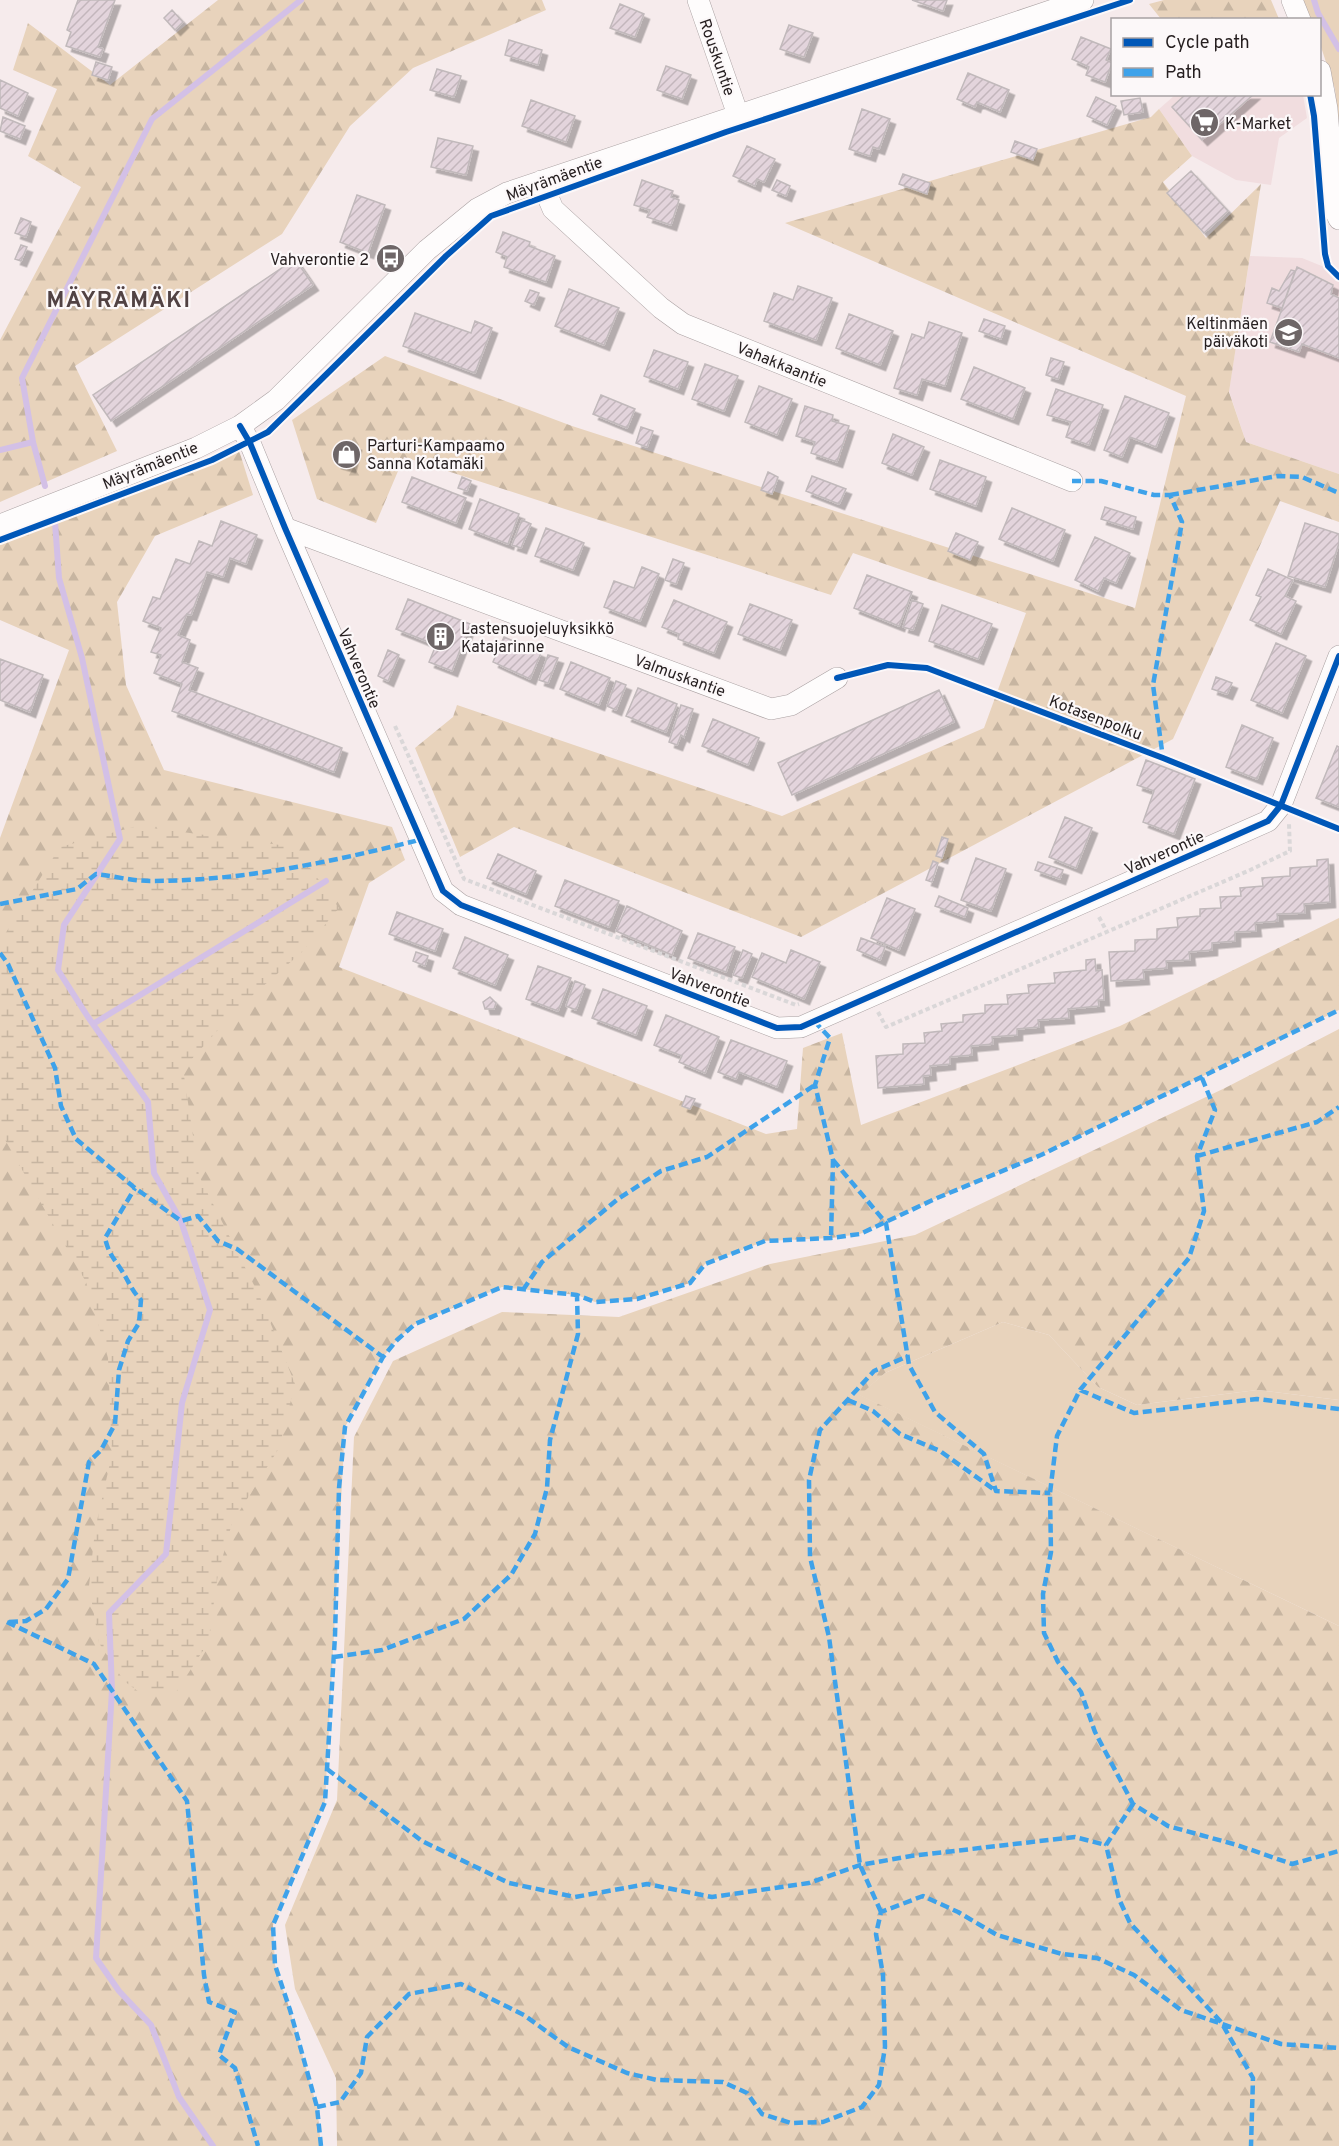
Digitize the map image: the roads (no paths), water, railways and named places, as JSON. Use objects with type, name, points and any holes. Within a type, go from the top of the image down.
[{"type":"street","name":"Rouskuntie","points":[[698,0],[738,115]]},
{"type":"street","name":"Mäyrämäentie","points":[[0,525],[196,448],[240,426],[276,400],[427,249],[477,209],[507,193],[1083,0]]},
{"type":"street","points":[[1292,0],[1299,18]]},
{"type":"street","points":[[1321,76],[1327,109],[1335,211],[1339,219]]},
{"type":"street","name":"Vahakkaantie","points":[[541,181],[553,209],[660,308],[683,324],[1072,481]]},
{"type":"street","name":"Vahverontie","points":[[240,426],[250,443],[443,891],[461,905],[777,1028],[801,1027],[1268,821],[1285,807],[1339,656]]},
{"type":"street","name":"Valmuskantie","points":[[285,528],[771,709],[791,705],[837,678]]},
{"type":"waterway","points":[[45,486],[33,442],[22,378],[152,119],[301,0]]},
{"type":"waterway","points":[[1314,0],[1321,18]]},
{"type":"waterway","points":[[1321,18],[1339,49]]},
{"type":"waterway","points":[[0,450],[33,442]]},
{"type":"waterway","points":[[55,522],[59,578],[82,658],[120,839],[64,925],[58,970],[148,1102],[154,1173],[181,1221],[210,1310],[182,1403],[166,1554],[109,1613],[112,1690],[96,1958],[119,1991],[151,2025],[179,2097],[213,2146]]},
{"type":"waterway","points":[[93,1024],[326,881]]},
{"type":"place","name":"K-Market","points":[[1204,123]]},
{"type":"place","name":"Vahverontie 2","points":[[390,259]]},
{"type":"place","name":"Keltinmäen päiväkoti","points":[[1289,332]]},
{"type":"place","name":"Parturi-Kampaamo Sanna Kotamäki","points":[[346,454]]},
{"type":"place","name":"Lastensuojeluyksikkö Katajarinne","points":[[440,637]]},
{"type":"district","name":"MÄYRÄMÄKI","points":[[119,299]]}]
